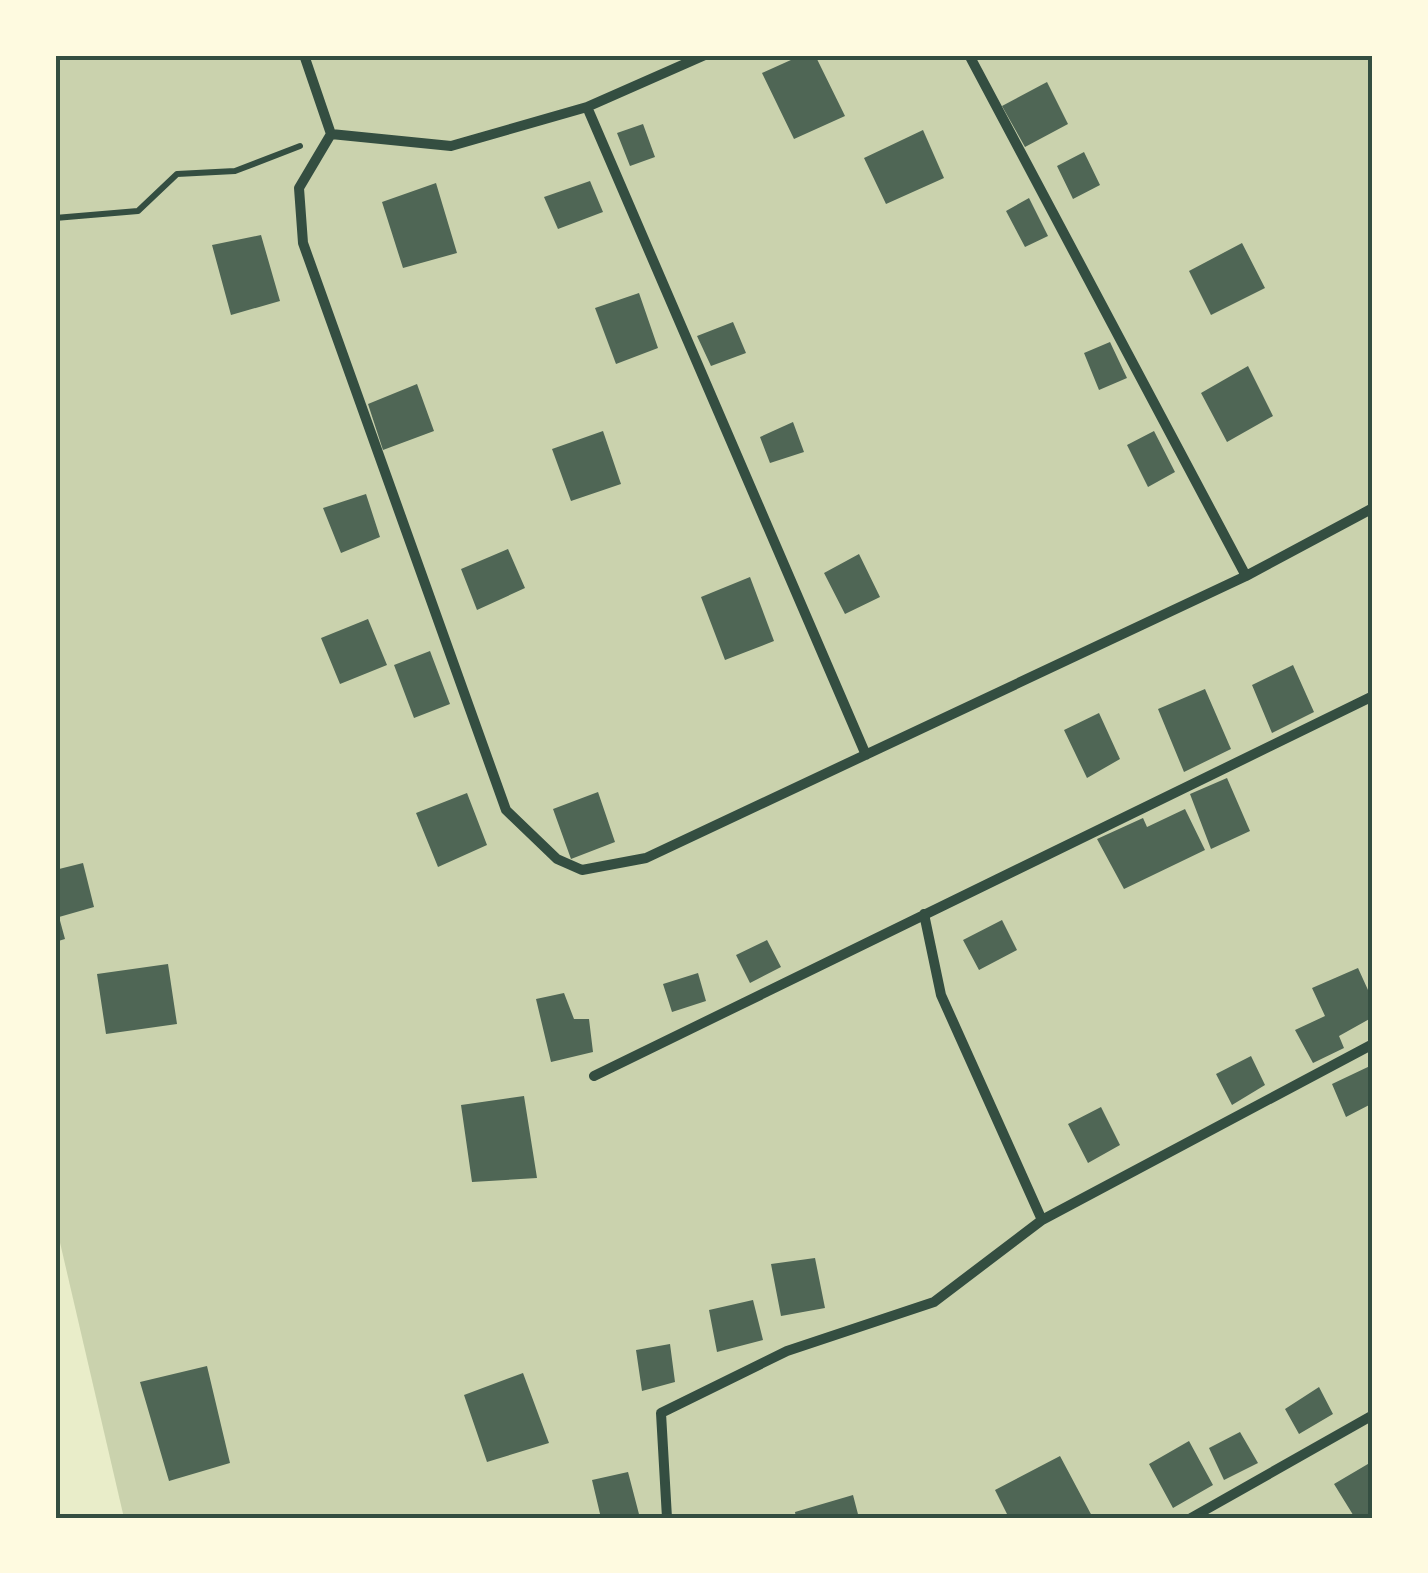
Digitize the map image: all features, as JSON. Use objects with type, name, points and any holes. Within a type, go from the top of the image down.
[{"type":"street","points":[[304,55],[331,134],[299,188],[303,244],[506,810],[557,859],[582,870],[646,858],[1246,576],[1373,508]]},
{"type":"street","points":[[331,134],[451,146],[587,108],[704,55]]},
{"type":"street","points":[[968,55],[1246,576]]},
{"type":"street","points":[[587,108],[866,756]]},
{"type":"street","points":[[594,1076],[1373,696]]},
{"type":"street","points":[[924,914],[941,995],[1042,1220]]},
{"type":"street","points":[[668,1518],[661,1413],[788,1351],[934,1302],[1042,1220],[1373,1044]]},
{"type":"street","points":[[1191,1518],[1373,1415]]},
{"type":"path","points":[[55,218],[138,211],[177,174],[235,171],[331,134]]},
{"type":"green space","points":[[55,55],[1373,55],[1373,1518],[124,1518],[55,1221]]},
{"type":"building","points":[[802,55],[815,55],[845,116],[794,139],[762,73]]},
{"type":"building","points":[[1047,82],[1068,124],[1025,147],[1002,106]]},
{"type":"building","points":[[643,124],[655,157],[630,166],[617,133]]},
{"type":"building","points":[[923,130],[944,178],[886,204],[864,158]]},
{"type":"building","points":[[1084,152],[1100,185],[1073,199],[1057,166]]},
{"type":"building","points":[[590,181],[603,212],[558,229],[544,197]]},
{"type":"building","points":[[436,183],[457,253],[403,268],[382,202]]},
{"type":"building","points":[[1029,198],[1048,236],[1025,247],[1006,211]]},
{"type":"building","points":[[261,235],[280,301],[231,315],[212,245]]},
{"type":"building","points":[[1242,243],[1265,288],[1211,315],[1189,271]]},
{"type":"building","points":[[639,293],[658,348],[616,364],[595,308]]},
{"type":"building","points":[[733,322],[746,353],[711,366],[697,336]]},
{"type":"building","points":[[1110,342],[1127,378],[1099,390],[1084,353]]},
{"type":"building","points":[[1248,366],[1273,416],[1227,442],[1201,393]]},
{"type":"building","points":[[417,384],[434,431],[383,450],[368,404]]},
{"type":"building","points":[[793,422],[804,452],[770,463],[760,437]]},
{"type":"building","points":[[603,431],[621,484],[571,501],[552,449]]},
{"type":"building","points":[[1154,431],[1175,472],[1148,487],[1127,445]]},
{"type":"building","points":[[366,494],[380,537],[341,553],[323,508]]},
{"type":"building","points":[[508,549],[525,588],[477,610],[461,569]]},
{"type":"building","points":[[859,554],[880,597],[845,614],[824,573]]},
{"type":"building","points":[[750,577],[774,641],[725,660],[701,597]]},
{"type":"building","points":[[368,619],[387,665],[340,684],[321,638]]},
{"type":"building","points":[[430,651],[450,704],[414,718],[394,665]]},
{"type":"building","points":[[1293,665],[1314,712],[1272,733],[1252,685]]},
{"type":"building","points":[[1205,689],[1231,749],[1184,772],[1158,709]]},
{"type":"building","points":[[1099,713],[1120,759],[1087,778],[1064,730]]},
{"type":"building","points":[[1227,778],[1250,831],[1211,849],[1190,794]]},
{"type":"building","points":[[598,792],[615,842],[571,859],[553,809]]},
{"type":"building","points":[[467,793],[487,845],[438,867],[416,813]]},
{"type":"building","points":[[1185,809],[1205,850],[1124,889],[1097,839],[1143,818],[1147,827]]},
{"type":"building","points":[[83,863],[94,907],[59,917],[65,939],[55,942],[55,870]]},
{"type":"building","points":[[1002,920],[1017,950],[979,970],[963,940]]},
{"type":"building","points":[[767,940],[781,967],[750,983],[736,955]]},
{"type":"building","points":[[168,964],[177,1024],[106,1034],[97,974]]},
{"type":"building","points":[[1358,968],[1373,1001],[1373,1017],[1339,1036],[1344,1048],[1313,1063],[1295,1030],[1325,1016],[1312,988]]},
{"type":"building","points":[[698,973],[706,1001],[672,1012],[663,984]]},
{"type":"building","points":[[564,993],[574,1019],[589,1019],[593,1052],[551,1062],[536,999]]},
{"type":"building","points":[[1251,1056],[1265,1085],[1232,1105],[1216,1074]]},
{"type":"building","points":[[1370,1066],[1373,1103],[1346,1117],[1332,1084]]},
{"type":"building","points":[[524,1096],[537,1178],[472,1182],[461,1105]]},
{"type":"building","points":[[1101,1107],[1120,1145],[1088,1163],[1068,1124]]},
{"type":"building","points":[[815,1258],[825,1308],[781,1316],[771,1264]]},
{"type":"building","points":[[753,1300],[763,1340],[717,1352],[709,1310]]},
{"type":"building","points":[[670,1344],[675,1382],[642,1391],[636,1350]]},
{"type":"building","points":[[207,1366],[230,1463],[169,1481],[140,1382]]},
{"type":"building","points":[[523,1373],[549,1443],[487,1462],[464,1395]]},
{"type":"building","points":[[1319,1387],[1333,1414],[1299,1434],[1285,1409]]},
{"type":"building","points":[[1240,1432],[1258,1463],[1224,1480],[1209,1448]]},
{"type":"building","points":[[1189,1441],[1213,1485],[1173,1508],[1149,1464]]},
{"type":"building","points":[[1060,1456],[1093,1518],[1009,1518],[995,1490]]},
{"type":"building","points":[[1373,1461],[1373,1518],[1355,1518],[1334,1484]]},
{"type":"building","points":[[628,1472],[640,1518],[601,1518],[592,1480]]},
{"type":"building","points":[[853,1495],[859,1518],[796,1518],[795,1512]]}]
